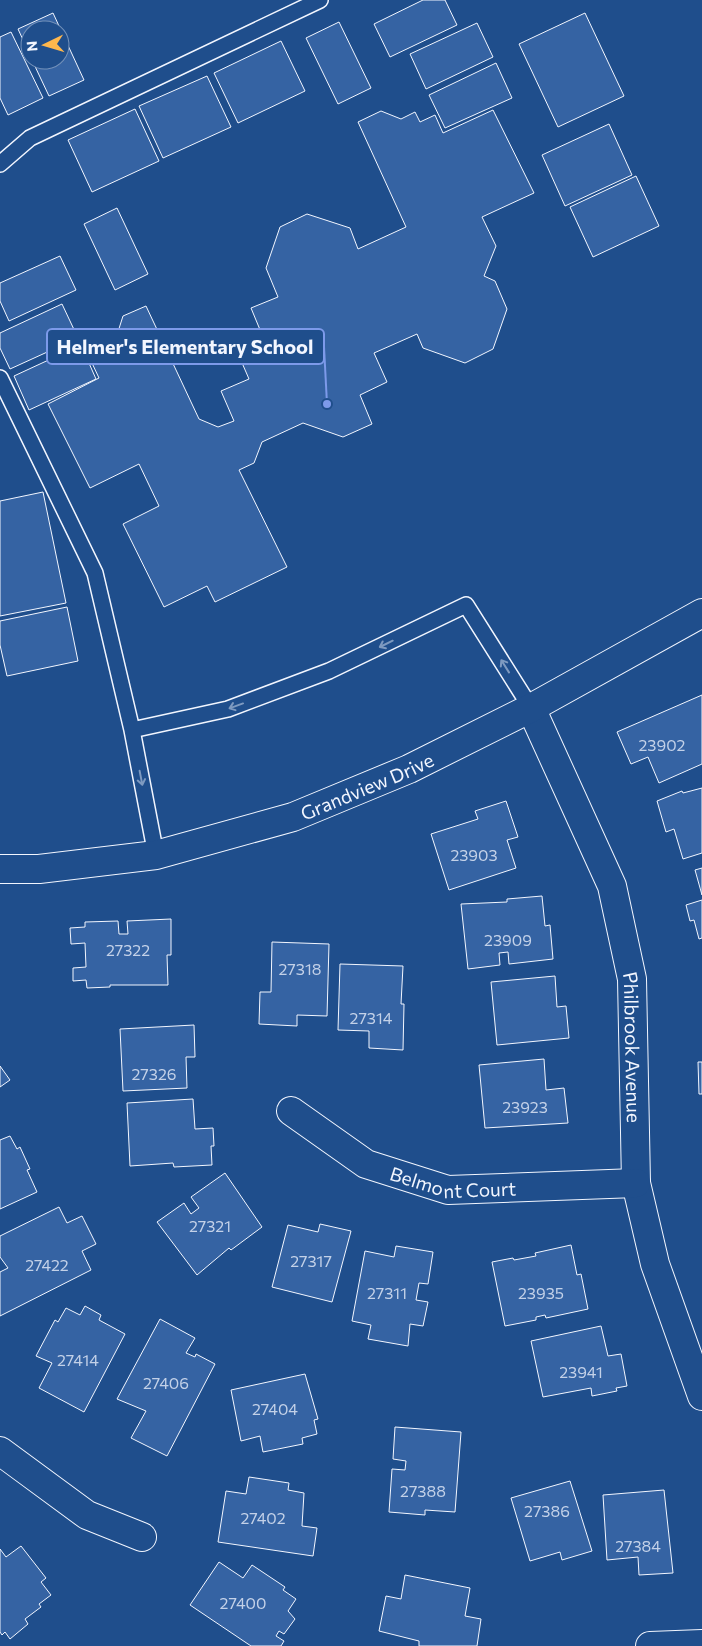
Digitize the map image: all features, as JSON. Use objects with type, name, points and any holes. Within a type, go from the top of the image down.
[{"type":"street","name":"Grandview Drive","points":[[0,869],[38,869],[156,856],[293,817],[409,769],[531,708],[702,613]]},
{"type":"street","name":"Philbrook Avenue","points":[[531,708],[612,886],[632,979],[636,1183],[655,1264],[702,1396]]},
{"type":"street","name":"Belmont Court","points":[[291,1111],[366,1164],[448,1190],[636,1183]]},
{"type":"street","points":[[0,1451],[87,1515],[142,1537]]},
{"type":"street","points":[[650,1646],[702,1644]]},
{"type":"lane","points":[[0,164],[30,138],[320,0]]},
{"type":"lane","points":[[0,378],[95,573],[132,730],[156,856]]},
{"type":"lane","points":[[132,730],[228,709],[311,678],[466,605],[531,708]]},
{"type":"building","points":[[423,0],[445,0],[457,25],[390,57],[374,24]]},
{"type":"building","points":[[53,13],[56,20],[38,20]]},
{"type":"building","points":[[585,13],[624,96],[558,127],[519,44]]},
{"type":"building","points":[[339,22],[371,88],[338,104],[306,38]]},
{"type":"building","points":[[477,23],[493,57],[426,89],[410,54]]},
{"type":"building","points":[[11,32],[20,51],[20,70],[29,70],[43,98],[8,115],[0,98],[0,37]]},
{"type":"building","points":[[281,41],[305,91],[238,123],[214,73]]},
{"type":"building","points":[[70,50],[84,80],[49,96],[37,70],[70,70]]},
{"type":"building","points":[[496,63],[512,98],[445,128],[429,95]]},
{"type":"building","points":[[207,76],[231,127],[163,158],[139,106]]},
{"type":"building","points":[[135,109],[159,161],[92,192],[68,140]]},
{"type":"building","points":[[493,110],[534,193],[482,217],[496,246],[484,276],[495,281],[507,309],[493,349],[465,363],[423,348],[417,334],[374,353],[387,382],[360,395],[372,424],[343,437],[303,423],[262,442],[254,463],[239,470],[287,567],[215,602],[207,586],[164,607],[123,524],[159,506],[139,464],[90,488],[48,404],[99,378],[91,361],[106,353],[102,344],[116,338],[123,316],[146,306],[199,419],[218,427],[234,421],[221,391],[249,379],[236,349],[263,337],[251,308],[278,297],[266,268],[280,227],[307,214],[350,228],[358,249],[406,227],[358,122],[381,111],[401,119],[415,112],[420,122],[435,115],[443,133]]},
{"type":"building","points":[[609,124],[632,175],[565,206],[542,155]]},
{"type":"building","points":[[636,176],[659,226],[593,257],[570,207]]},
{"type":"building","points":[[117,208],[148,274],[115,290],[84,224]]},
{"type":"building","points":[[60,256],[76,290],[9,321],[0,301],[0,283]]},
{"type":"building","points":[[62,304],[78,338],[10,369],[0,348],[0,333]]},
{"type":"building","points":[[81,345],[96,379],[29,410],[14,376]]},
{"type":"building","points":[[43,492],[66,603],[0,616],[0,501]]},
{"type":"building","points":[[67,607],[78,661],[7,676],[0,645],[0,621]]},
{"type":"building","points":[[702,695],[702,764],[659,783],[648,757],[631,764],[617,732]]},
{"type":"building","points":[[702,788],[702,853],[683,859],[674,829],[666,832],[657,801],[682,791],[683,793]]},
{"type":"building","points":[[506,801],[518,837],[507,840],[516,868],[449,890],[431,834],[478,819],[475,811]]},
{"type":"building","points":[[702,868],[702,895],[695,870]]},
{"type":"building","points":[[542,896],[545,926],[550,925],[553,959],[509,964],[508,952],[499,953],[500,965],[468,969],[461,904],[507,902],[507,899]]},
{"type":"building","points":[[702,900],[702,938],[699,939],[694,920],[690,921],[686,905]]},
{"type":"building","points":[[171,919],[171,955],[167,955],[168,985],[110,985],[110,987],[87,988],[86,980],[73,981],[73,968],[86,967],[85,943],[71,944],[70,928],[85,927],[85,922],[118,921],[119,934],[128,934],[127,921]]},
{"type":"building","points":[[272,942],[329,944],[327,1016],[297,1015],[297,1026],[259,1024],[260,992],[271,992]]},
{"type":"building","points":[[340,964],[403,966],[401,1004],[404,1004],[403,1050],[369,1048],[369,1031],[338,1030]]},
{"type":"building","points":[[555,976],[557,1007],[566,1006],[569,1038],[497,1045],[491,982]]},
{"type":"building","points":[[194,1025],[195,1057],[186,1057],[187,1088],[123,1091],[120,1029]]},
{"type":"building","points":[[544,1059],[546,1090],[564,1088],[568,1123],[485,1128],[479,1065]]},
{"type":"building","points":[[698,1062],[702,1062],[702,1094],[699,1094]]},
{"type":"building","points":[[0,1066],[10,1080],[0,1087]]},
{"type":"building","points":[[193,1099],[195,1129],[213,1128],[214,1146],[211,1146],[212,1165],[174,1167],[173,1163],[130,1166],[127,1103]]},
{"type":"building","points":[[10,1136],[17,1149],[20,1147],[30,1169],[27,1170],[37,1192],[0,1209],[0,1140]]},
{"type":"building","points":[[225,1173],[262,1227],[231,1250],[229,1248],[197,1275],[157,1222],[184,1203],[191,1214],[199,1208],[191,1197]]},
{"type":"building","points":[[59,1207],[67,1223],[82,1216],[96,1244],[82,1251],[91,1270],[0,1316],[0,1272],[8,1268],[0,1257],[0,1236]]},
{"type":"building","points":[[320,1224],[351,1231],[332,1302],[272,1287],[288,1225],[318,1232]]},
{"type":"building","points":[[571,1245],[577,1275],[581,1274],[588,1309],[546,1318],[545,1315],[536,1317],[536,1320],[505,1326],[492,1262],[536,1256],[535,1253]]},
{"type":"building","points":[[396,1246],[433,1252],[428,1284],[419,1283],[416,1300],[428,1302],[423,1326],[410,1324],[408,1346],[368,1339],[371,1325],[352,1321],[365,1251],[394,1257]]},
{"type":"building","points":[[85,1306],[101,1315],[99,1320],[125,1334],[84,1412],[39,1388],[52,1363],[36,1356],[55,1320],[58,1322],[66,1308],[80,1315]]},
{"type":"building","points":[[160,1319],[195,1338],[186,1353],[195,1357],[196,1354],[215,1364],[167,1456],[131,1438],[146,1411],[117,1399]]},
{"type":"building","points":[[601,1326],[608,1356],[621,1354],[627,1386],[616,1388],[617,1391],[592,1396],[591,1388],[543,1397],[531,1341]]},
{"type":"building","points":[[305,1374],[318,1419],[314,1420],[317,1434],[302,1438],[303,1444],[263,1452],[260,1436],[241,1441],[231,1390]]},
{"type":"building","points":[[395,1427],[461,1432],[455,1512],[425,1510],[425,1515],[389,1512],[392,1469],[405,1470],[406,1461],[393,1459]]},
{"type":"building","points":[[249,1477],[289,1483],[288,1490],[304,1493],[302,1526],[317,1528],[313,1556],[218,1542],[226,1491],[246,1494]]},
{"type":"building","points":[[570,1481],[592,1551],[562,1560],[560,1552],[530,1561],[511,1498]]},
{"type":"building","points":[[664,1490],[673,1573],[639,1575],[638,1557],[607,1560],[603,1495]]},
{"type":"building","points":[[21,1546],[46,1578],[41,1582],[51,1595],[39,1604],[41,1607],[25,1619],[28,1624],[10,1639],[5,1632],[2,1635],[0,1632],[0,1549],[6,1557]]},
{"type":"building","points":[[219,1562],[243,1578],[252,1565],[285,1587],[283,1590],[296,1599],[288,1611],[295,1619],[284,1634],[279,1631],[276,1636],[284,1641],[281,1646],[251,1646],[190,1605]]},
{"type":"building","points":[[405,1575],[470,1588],[465,1616],[481,1619],[477,1646],[419,1646],[419,1641],[379,1631],[386,1596],[401,1599]]},
{"type":"place","name":"Helmer's Elementary School","points":[[327,404]]}]
